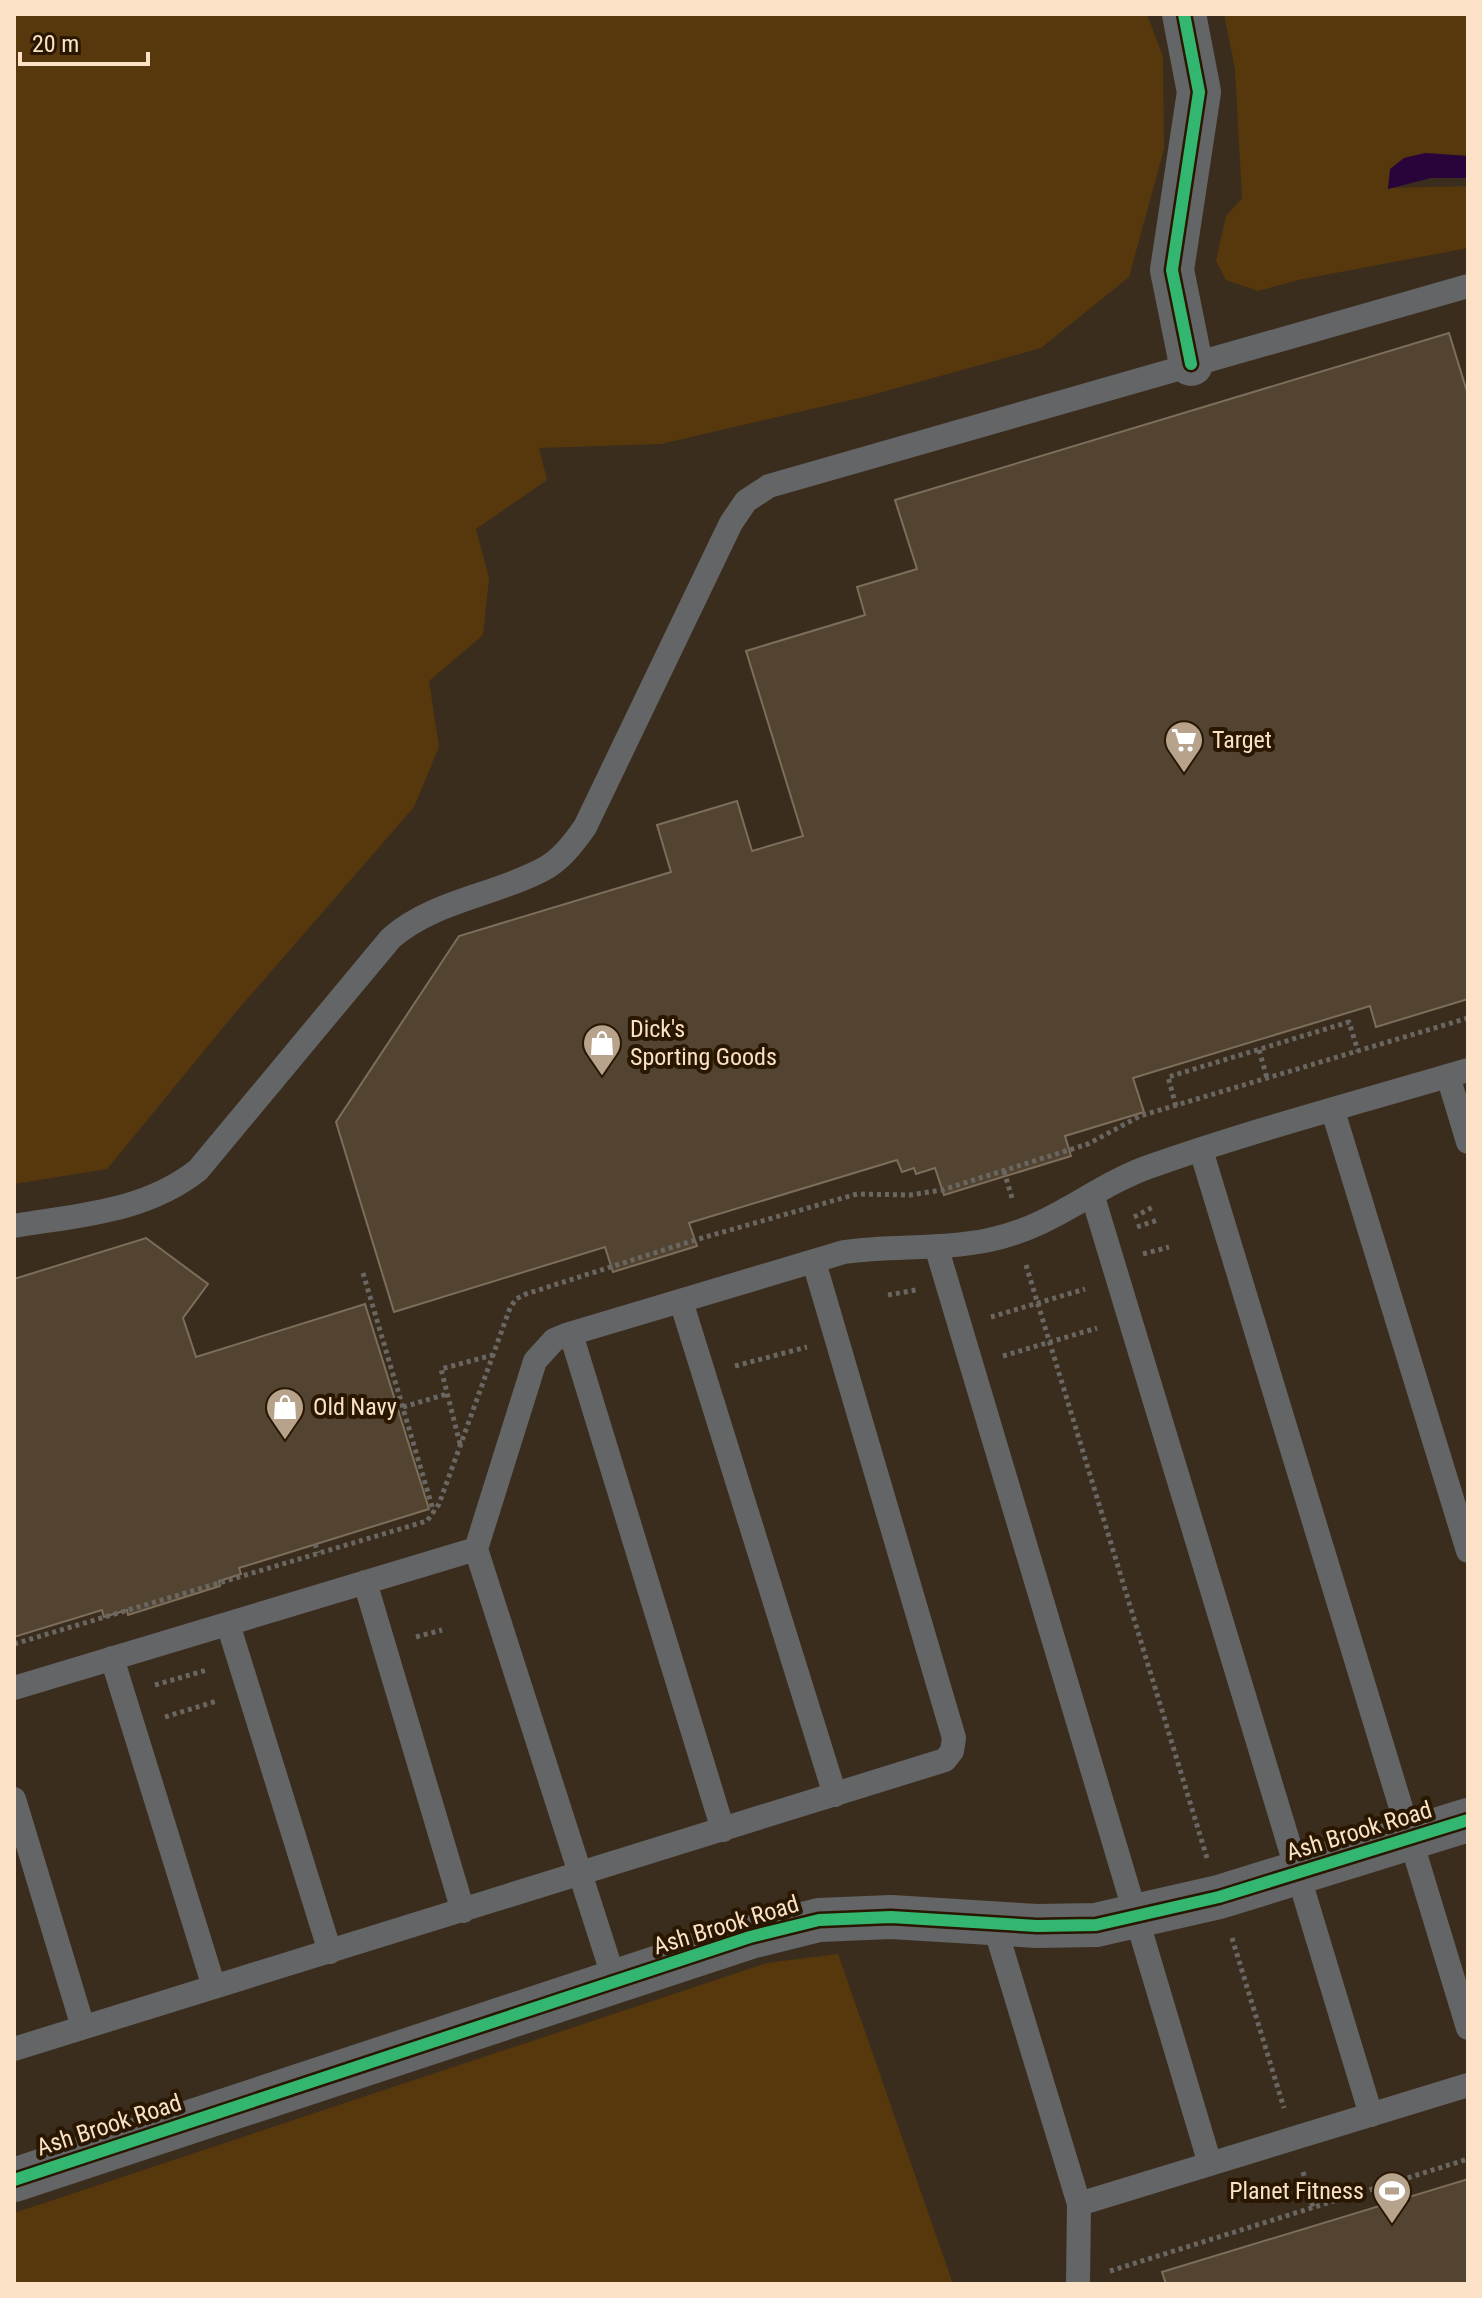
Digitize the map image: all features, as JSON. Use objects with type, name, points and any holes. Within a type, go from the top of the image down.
[{"type":"street","points":[[1184,14],[1199,92],[1172,270],[1191,364]]},
{"type":"street","name":"Ash Brook Road","points":[[14,2180],[750,1937],[819,1920],[891,1917],[994,1924],[1096,1925],[1297,1873],[1468,1820]]},
{"type":"lane","points":[[14,1226],[118,1209],[150,1200],[175,1188],[198,1170],[391,938],[412,920],[543,870],[568,850],[585,827],[731,523],[746,501],[769,486],[1468,286]]},
{"type":"lane","points":[[615,1982],[476,1549],[535,1361],[554,1340],[874,1247],[936,1246],[988,1240],[1016,1233],[1051,1221],[1133,1173],[1458,1073],[1468,1142]]},
{"type":"lane","points":[[1333,1111],[1468,1551]]},
{"type":"lane","points":[[1201,1150],[1468,2028]]},
{"type":"lane","points":[[1093,1197],[1371,2115]]},
{"type":"lane","points":[[936,1246],[1210,2164]]},
{"type":"lane","points":[[14,2049],[945,1760],[952,1751],[954,1738],[814,1262]]},
{"type":"lane","points":[[681,1301],[835,1795]]},
{"type":"lane","points":[[571,1334],[723,1830]]},
{"type":"lane","points":[[14,1688],[476,1549]]},
{"type":"lane","points":[[365,1582],[463,1911]]},
{"type":"lane","points":[[228,1624],[330,1952]]},
{"type":"lane","points":[[112,1658],[214,1987]]},
{"type":"lane","points":[[14,1799],[83,2027]]},
{"type":"lane","points":[[994,1924],[1079,2204],[1078,2283]]},
{"type":"lane","points":[[1079,2204],[1468,2085]]},
{"type":"path","points":[[1176,1106],[1168,1077],[1349,1022],[1358,1051]]},
{"type":"path","points":[[1259,1050],[1267,1078]]},
{"type":"path","points":[[1004,1171],[1012,1198]]},
{"type":"path","points":[[1155,1206],[1126,1221],[1133,1228],[1158,1220]]},
{"type":"path","points":[[1026,1265],[1209,1867]]},
{"type":"path","points":[[363,1273],[434,1513]]},
{"type":"path","points":[[888,1295],[917,1290],[919,1282]]},
{"type":"path","points":[[1015,1310],[1062,1295]]},
{"type":"path","points":[[1026,1350],[1071,1336]]},
{"type":"path","points":[[703,1375],[837,1339]]},
{"type":"path","points":[[460,1445],[441,1369],[493,1355]]},
{"type":"path","points":[[403,1407],[447,1394]]},
{"type":"path","points":[[315,1544],[318,1553]]},
{"type":"path","points":[[124,1694],[239,1660]]},
{"type":"path","points":[[133,1727],[249,1691]]},
{"type":"path","points":[[1228,1926],[1284,2109]]},
{"type":"path","points":[[1078,2283],[1468,2159]]},
{"type":"path","points":[[1303,2172],[1313,2208]]},
{"type":"shaded area","points":[[14,14],[1147,14],[1163,57],[1164,149],[1129,277],[1041,348],[868,396],[661,444],[539,448],[547,480],[476,529],[489,578],[483,635],[429,681],[439,747],[414,807],[235,1013],[107,1169],[14,1184]]},
{"type":"shaded area","points":[[1224,14],[1468,14],[1468,156],[1425,153],[1388,188],[1468,186],[1468,248],[1298,280],[1258,291],[1226,280],[1216,261],[1226,216],[1242,198],[1235,69]]},
{"type":"shaded area","points":[[1425,153],[1468,156],[1468,178],[1431,178],[1388,189],[1390,169],[1404,158]]},
{"type":"shaded area","points":[[838,1954],[953,2284],[14,2284],[14,2213],[767,1963]]},
{"type":"building","points":[[1449,333],[1468,395],[1468,999],[1376,1027],[1370,1006],[1133,1078],[1144,1112],[1065,1136],[1071,1156],[944,1195],[935,1168],[916,1174],[914,1168],[902,1172],[897,1160],[689,1223],[697,1246],[613,1272],[605,1247],[394,1312],[336,1122],[459,936],[671,872],[657,825],[737,801],[752,851],[803,836],[746,651],[865,615],[857,587],[917,569],[895,500]]},
{"type":"building","points":[[146,1238],[208,1284],[183,1318],[196,1357],[365,1304],[429,1509],[239,1568],[241,1574],[219,1581],[220,1586],[128,1615],[127,1610],[104,1617],[102,1610],[14,1637],[14,1279]]},
{"type":"building","name":"Planet Fitness","points":[[1468,2179],[1468,2284],[1166,2284],[1162,2272]]},
{"type":"cycle path","points":[[1184,14],[1199,92],[1172,270],[1191,364]]},
{"type":"cycle path","points":[[14,2180],[750,1937],[819,1920],[891,1917],[1037,1926],[1096,1925],[1219,1897],[1468,1820]]},
{"type":"place","name":"Target","points":[[1184,774]]},
{"type":"place","name":"Dick's Sporting Goods","points":[[602,1077]]},
{"type":"place","name":"Old Navy","points":[[285,1441]]},
{"type":"place","name":"Planet Fitness","points":[[1392,2225]]}]
